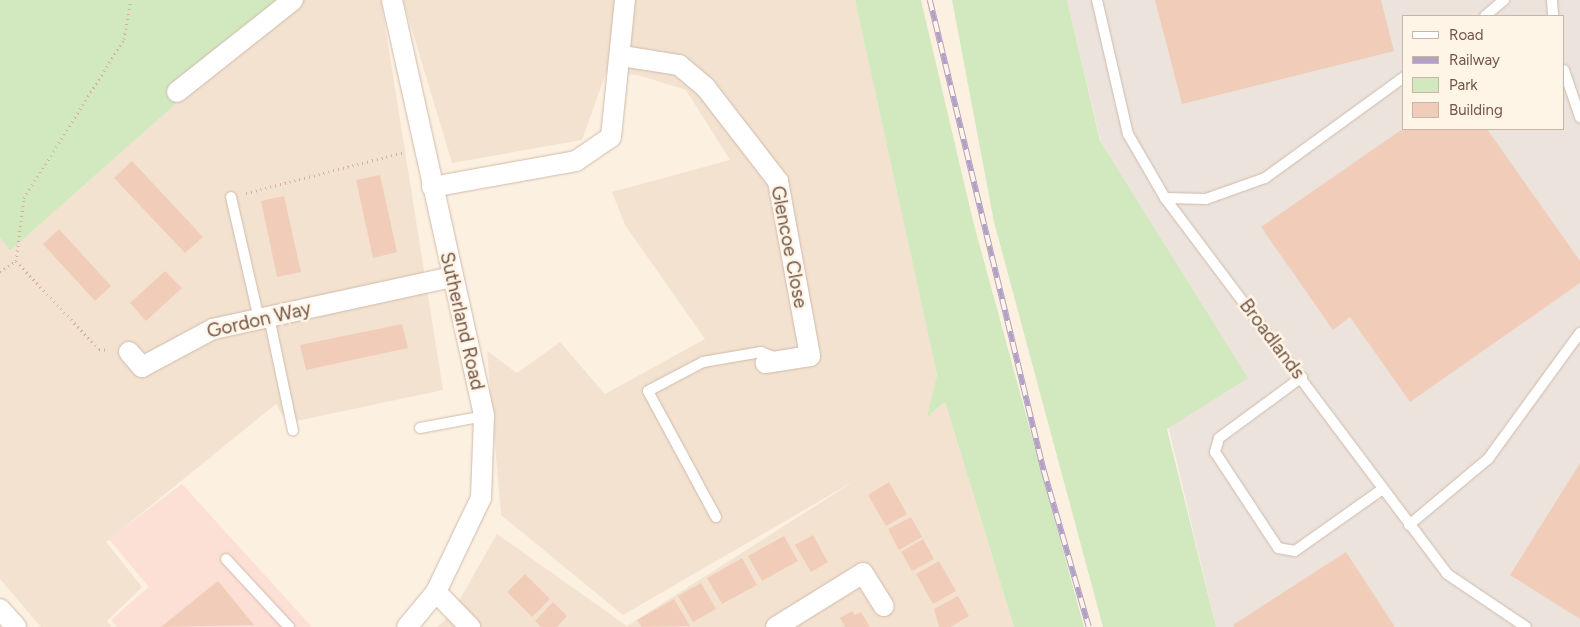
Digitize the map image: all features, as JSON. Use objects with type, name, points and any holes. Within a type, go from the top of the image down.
[{"type":"street","points":[[177,92],[293,0]]},
{"type":"street","name":"Sutherland Road","points":[[392,0],[484,416],[481,498],[436,592],[407,627]]},
{"type":"street","points":[[432,187],[576,161],[611,137],[622,56],[625,0]]},
{"type":"street","name":"Glencoe Close","points":[[622,56],[679,65],[706,88],[778,181],[810,356],[774,362]]},
{"type":"street","name":"Gordon Way","points":[[129,352],[142,367],[193,336],[264,318],[452,276]]},
{"type":"street","points":[[776,627],[863,573],[884,606]]},
{"type":"street","points":[[436,592],[470,627]]},
{"type":"street","points":[[0,608],[16,627]]},
{"type":"lane","name":"Broadlands","points":[[1097,0],[1128,134],[1165,198],[1302,377],[1381,490],[1446,574],[1526,627]]},
{"type":"lane","points":[[1486,15],[1504,0]]},
{"type":"lane","points":[[1552,0],[1553,15]]},
{"type":"lane","points":[[1565,73],[1579,115]]},
{"type":"lane","points":[[1165,198],[1206,200],[1265,178],[1402,78]]},
{"type":"lane","points":[[1565,99],[1579,115]]},
{"type":"lane","points":[[231,197],[293,431]]},
{"type":"lane","points":[[1409,525],[1488,459],[1580,333]]},
{"type":"lane","points":[[716,517],[648,391],[703,362],[761,352],[774,362]]},
{"type":"lane","points":[[1302,377],[1219,438],[1215,452],[1278,548],[1295,551],[1381,490]]},
{"type":"lane","points":[[420,428],[484,416]]},
{"type":"lane","points":[[226,559],[289,627]]},
{"type":"path","points":[[0,272],[16,261],[24,198],[124,39],[131,0]]},
{"type":"path","points":[[231,197],[423,147]]},
{"type":"path","points":[[16,261],[99,349],[129,352]]},
{"type":"shaded area","points":[[307,0],[381,0],[443,390],[287,423],[276,404],[106,542],[142,587],[107,621],[112,627],[41,627],[0,579],[0,238],[10,251],[178,102]]},
{"type":"shaded area","points":[[403,0],[855,0],[937,375],[928,416],[945,402],[1014,627],[437,627],[452,613],[497,534],[627,626],[856,480],[623,615],[501,515],[487,351],[517,373],[560,342],[605,394],[705,339],[625,225],[612,192],[730,160],[686,90],[638,75],[606,73],[582,140],[452,163]]},
{"type":"shaded area","points":[[1067,0],[1580,0],[1580,627],[1216,627]]},
{"type":"shaded area","points":[[182,484],[312,627],[117,627],[111,620],[149,587],[109,539]]},
{"type":"green space","points":[[0,0],[307,0],[178,102],[10,251],[0,238]]},
{"type":"green space","points":[[855,0],[921,0],[973,221],[1084,627],[1014,627],[945,402],[927,417],[937,375]]},
{"type":"green space","points":[[952,0],[1067,0],[1100,141],[1248,378],[1167,429],[1216,627],[1103,627],[994,222]]},
{"type":"building","points":[[1155,0],[1381,0],[1394,51],[1182,104]]},
{"type":"building","points":[[1402,129],[1488,130],[1580,261],[1580,283],[1410,402],[1350,317],[1333,330],[1261,227]]},
{"type":"building","points":[[132,161],[203,237],[185,253],[114,178]]},
{"type":"building","points":[[380,175],[397,252],[373,258],[356,180]]},
{"type":"building","points":[[284,196],[301,272],[277,277],[261,201]]},
{"type":"building","points":[[59,229],[111,286],[95,301],[43,244]]},
{"type":"building","points":[[165,271],[182,288],[146,321],[130,303]]},
{"type":"building","points":[[402,324],[408,348],[306,370],[300,345]]},
{"type":"building","points":[[1580,463],[1580,619],[1510,575]]},
{"type":"building","points":[[889,482],[907,514],[886,526],[868,495]]},
{"type":"building","points":[[911,517],[922,537],[899,550],[888,529]]},
{"type":"building","points":[[813,535],[828,562],[811,572],[795,545]]},
{"type":"building","points":[[784,536],[798,561],[762,581],[748,556]]},
{"type":"building","points":[[923,539],[934,559],[912,571],[901,552]]},
{"type":"building","points":[[1346,552],[1395,627],[1234,627],[1233,625]]},
{"type":"building","points":[[742,558],[757,585],[722,604],[707,578]]},
{"type":"building","points":[[939,561],[956,591],[933,604],[916,574]]},
{"type":"building","points":[[525,574],[550,599],[532,617],[507,592]]},
{"type":"building","points":[[218,581],[254,625],[161,627],[198,597]]},
{"type":"building","points":[[701,583],[716,609],[693,622],[678,596]]},
{"type":"building","points":[[958,596],[969,616],[950,627],[939,627],[934,609]]},
{"type":"building","points":[[674,599],[690,626],[642,627],[637,620]]},
{"type":"building","points":[[553,602],[567,616],[557,627],[541,627],[535,621]]},
{"type":"building","points":[[852,611],[855,615],[861,612],[870,627],[845,627],[840,618]]},
{"type":"railway","points":[[930,0],[1044,471],[1089,627]]}]
